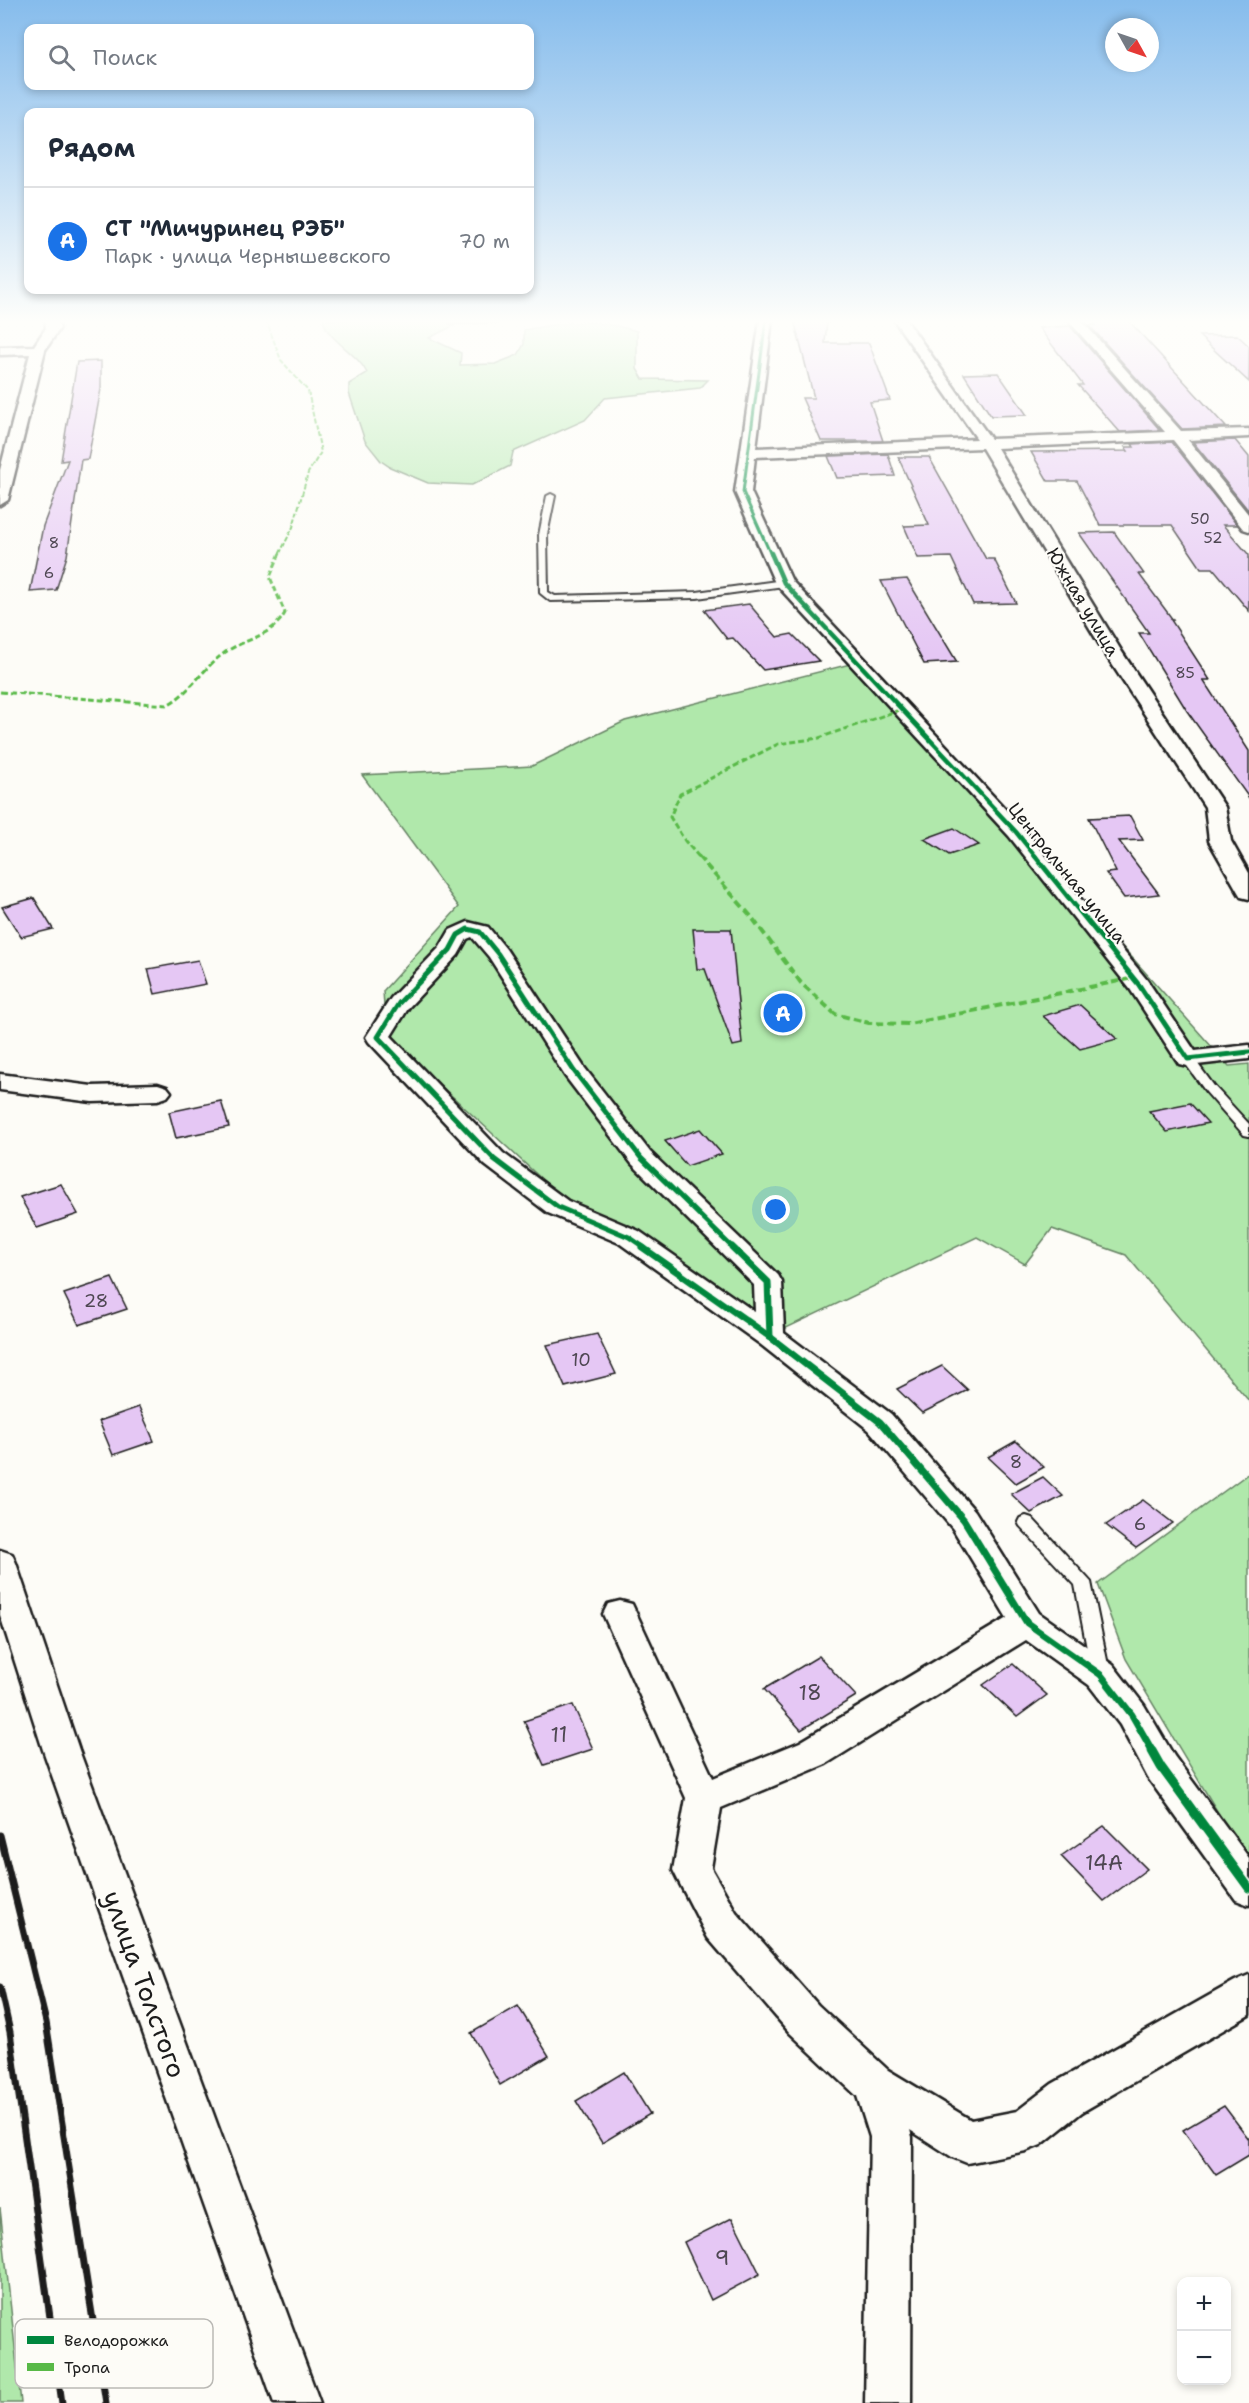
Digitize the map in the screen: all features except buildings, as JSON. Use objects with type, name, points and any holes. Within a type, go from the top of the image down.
[{"type":"street","points":[[0,501],[17,432]]},
{"type":"street","name":"Центральная улица","points":[[751,432],[743,492],[784,583],[1016,832],[1139,985],[1188,1059]]},
{"type":"street","name":"Южная улица","points":[[979,432],[1113,652],[1215,807],[1220,841],[1249,892]]},
{"type":"street","points":[[1173,432],[1249,525]]},
{"type":"street","points":[[748,453],[1249,433]]},
{"type":"street","points":[[770,1337],[768,1282],[641,1158],[574,1071],[498,954],[480,932],[468,929],[458,935],[450,950],[399,1004],[378,1037],[494,1159],[558,1207],[629,1238],[770,1337],[880,1422],[964,1520],[1028,1623],[1101,1675],[1132,1715],[1161,1767],[1249,1888]]},
{"type":"street","points":[[1188,1059],[1249,1052]]},
{"type":"street","points":[[0,1082],[92,1094],[158,1092]]},
{"type":"street","name":"улица Толстого","points":[[0,1563],[62,1750],[297,2403]]},
{"type":"street","points":[[620,1614],[704,1798],[692,1870],[722,1925],[804,2019],[873,2084],[967,2142],[1026,2130],[1067,2098],[1249,1994]]},
{"type":"street","points":[[704,1798],[813,1753],[1028,1623]]},
{"type":"street","points":[[873,2084],[891,2137],[888,2403]]},
{"type":"lane","points":[[552,496],[543,535],[544,593],[553,599],[697,595],[784,583]]},
{"type":"lane","points":[[1188,1059],[1210,1089],[1249,1132]]},
{"type":"lane","points":[[1026,1522],[1083,1582],[1101,1675]]},
{"type":"green space","points":[[362,432],[558,432],[513,452],[510,466],[472,485],[428,483],[381,461],[365,441]]},
{"type":"green space","points":[[866,660],[1229,1066],[1249,1064],[1249,1401],[1126,1255],[1052,1229],[1025,1264],[977,1237],[776,1333],[643,1233],[560,1196],[386,1035],[383,991],[459,907],[362,775],[532,766],[625,721]]},
{"type":"green space","points":[[1249,1473],[1249,1854],[1232,1836],[1126,1659],[1098,1584]]},
{"type":"green space","points":[[0,2208],[15,2347],[15,2388],[19,2388],[21,2403],[0,2403]]},
{"type":"railway","points":[[0,1835],[46,2022],[93,2319]]},
{"type":"railway","points":[[0,1987],[10,2032],[50,2319]]},
{"type":"railway","points":[[60,2388],[62,2403]]},
{"type":"railway","points":[[104,2388],[106,2403]]},
{"type":"marked path","points":[[0,692],[167,705],[181,696],[223,654],[274,628],[285,613],[270,577],[271,570],[293,527],[308,473],[321,452],[317,432]]},
{"type":"marked path","points":[[902,709],[819,738],[778,744],[680,794],[670,817],[685,841],[750,915],[801,983],[835,1014],[869,1023],[909,1024],[1134,978]]},
{"type":"cycle path","points":[[751,432],[743,492],[784,583],[1016,832],[1139,985],[1188,1059],[1249,1052]]},
{"type":"cycle path","points":[[770,1337],[768,1282],[641,1158],[574,1071],[498,954],[480,932],[468,929],[458,935],[450,950],[399,1003],[378,1037],[494,1159],[558,1207],[629,1237],[770,1337],[880,1422],[964,1520],[1027,1623],[1101,1675],[1132,1715],[1161,1767],[1249,1888]]},
{"type":"place","name":"СТ \"Мичуринец РЭБ\"","points":[[783,1013]]}]
